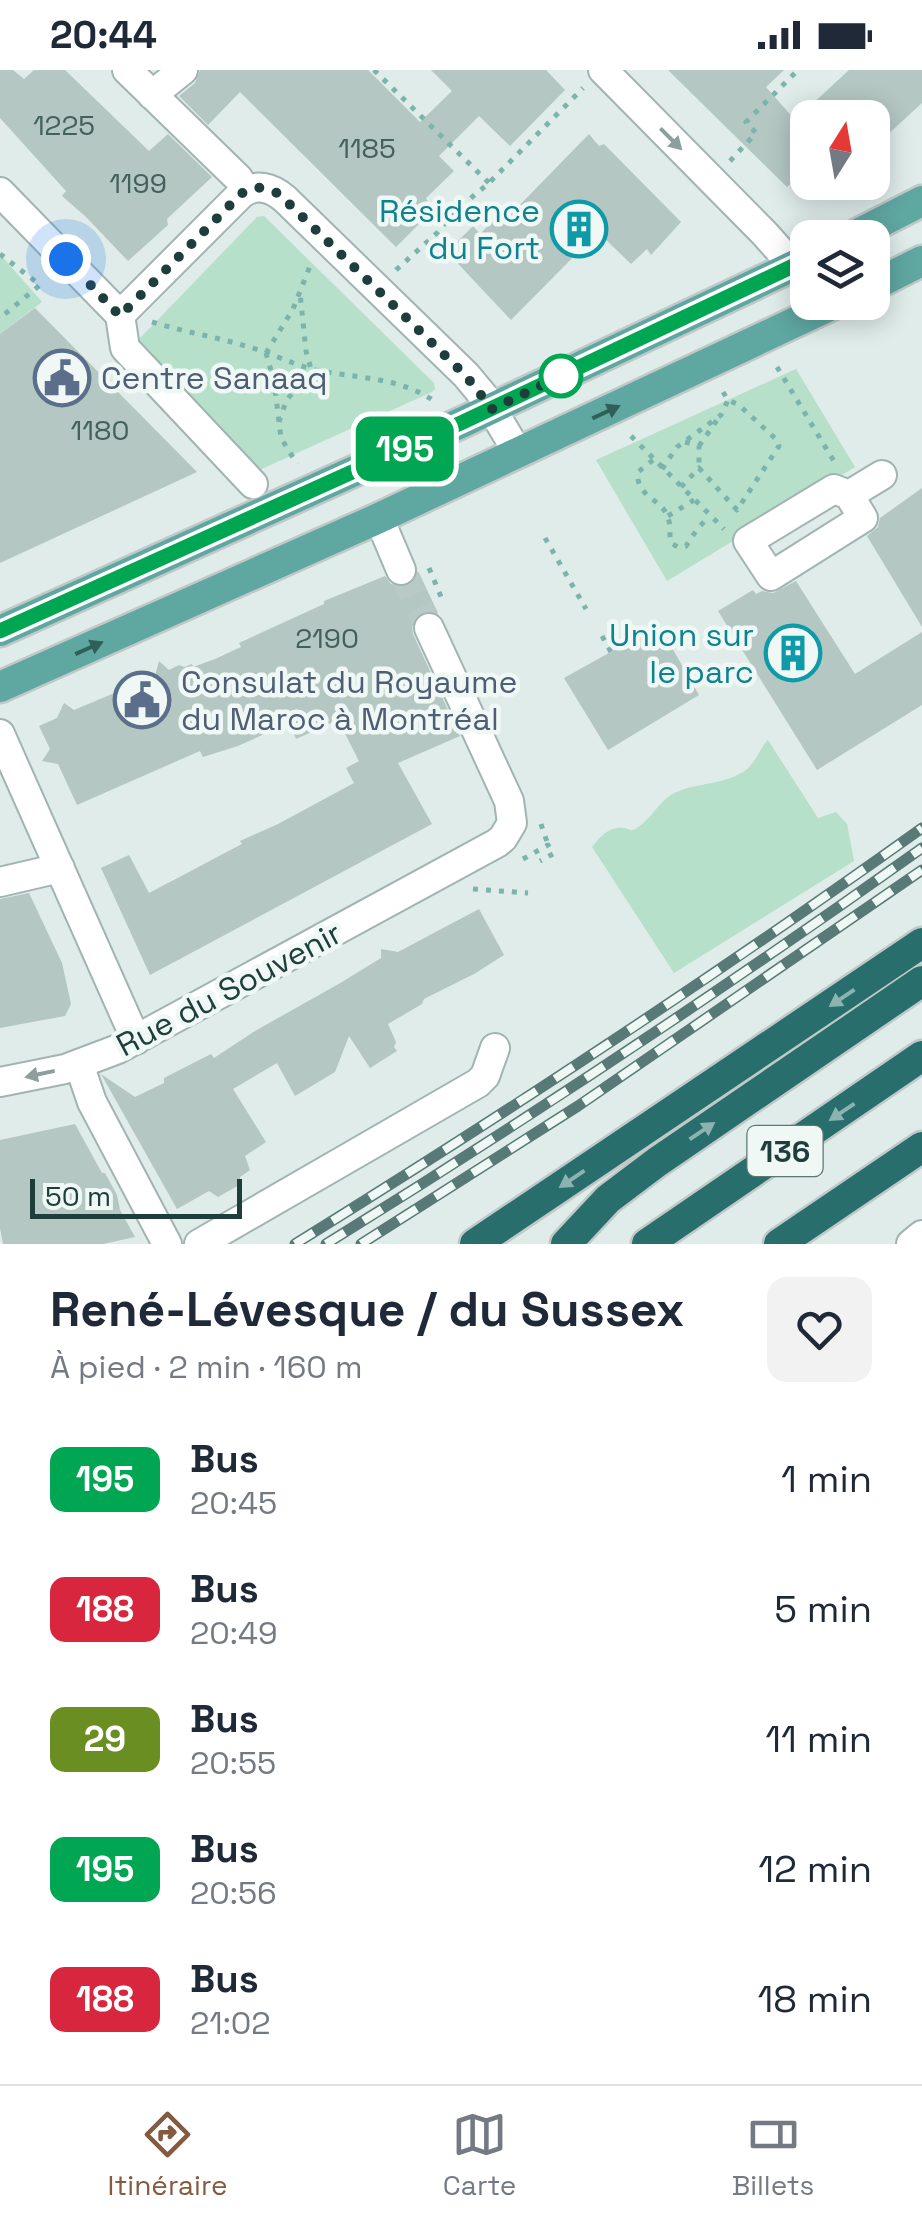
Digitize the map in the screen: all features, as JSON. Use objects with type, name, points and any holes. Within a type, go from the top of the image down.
[{"type":"highway","points":[[475,1244],[922,942]]},
{"type":"highway","points":[[566,1244],[596,1210],[643,1172],[922,981]]},
{"type":"highway","name":"136","points":[[647,1244],[922,1056]]},
{"type":"highway","name":"136","points":[[779,1244],[922,1146]]},
{"type":"main road","points":[[885,220],[922,201]]},
{"type":"main road","points":[[890,277],[922,261]]},
{"type":"main road","points":[[0,631],[492,409],[790,268]]},
{"type":"main road","points":[[0,687],[379,518],[800,320]]},
{"type":"street","points":[[127,70],[246,190]]},
{"type":"street","points":[[152,95],[183,70]]},
{"type":"street","points":[[593,79],[765,234],[790,261]]},
{"type":"street","points":[[120,316],[246,190],[261,187],[280,195],[466,376],[492,409],[518,453]]},
{"type":"street","points":[[0,192],[120,316],[125,348],[253,484]]},
{"type":"street","points":[[851,493],[882,475]]},
{"type":"street","points":[[379,518],[401,570]]},
{"type":"street","name":"Rue du Souvenir","points":[[0,1082],[79,1064],[136,1040],[459,879],[497,843],[509,830],[509,801],[429,628]]},
{"type":"street","points":[[0,734],[136,1040]]},
{"type":"street","points":[[0,882],[60,868]]},
{"type":"street","points":[[199,1244],[478,1083],[486,1076],[495,1048]]},
{"type":"street","points":[[79,1064],[92,1102],[167,1244]]},
{"type":"street","points":[[911,1244],[922,1236]]},
{"type":"path","points":[[374,70],[489,183]]},
{"type":"path","points":[[730,162],[756,133],[746,122],[798,70]]},
{"type":"path","points":[[394,272],[593,79]]},
{"type":"path","points":[[0,254],[40,286],[0,318]]},
{"type":"path","points":[[265,355],[286,324],[313,258]]},
{"type":"path","points":[[300,293],[311,369]]},
{"type":"path","points":[[152,322],[252,348],[311,369],[382,382],[434,401]]},
{"type":"path","points":[[265,355],[274,381],[281,438],[298,465]]},
{"type":"path","points":[[777,367],[851,493]]},
{"type":"path","points":[[278,422],[286,402],[311,369]]},
{"type":"path","points":[[699,468],[737,510],[779,446],[723,392]]},
{"type":"path","points":[[681,488],[699,468],[699,446],[728,400]]},
{"type":"path","points":[[662,469],[677,447],[721,415]]},
{"type":"path","points":[[631,436],[727,533]]},
{"type":"path","points":[[684,442],[699,446]]},
{"type":"path","points":[[654,460],[638,472],[636,479],[668,516],[670,540],[678,547],[689,543],[710,516]]},
{"type":"path","points":[[668,516],[694,500]]},
{"type":"path","points":[[545,538],[586,609]]},
{"type":"path","points":[[602,636],[611,652]]},
{"type":"path","points":[[459,879],[473,890],[528,892]]},
{"type":"green space","points":[[264,216],[434,383],[435,389],[231,483],[117,362],[257,217]]},
{"type":"green space","points":[[0,254],[42,302],[0,334]]},
{"type":"green space","points":[[796,369],[855,467],[667,581],[596,460]]},
{"type":"green space","points":[[768,740],[818,818],[836,812],[847,824],[854,861],[674,973],[592,847],[613,829],[635,829],[671,795],[743,772]]},
{"type":"building","points":[[0,70],[13,70],[24,79],[34,70],[65,70],[149,151],[168,134],[212,177],[128,261],[62,196],[66,191],[0,118]]},
{"type":"building","points":[[200,70],[368,70],[420,122],[452,91],[431,70],[546,70],[565,90],[510,146],[479,116],[439,156],[454,171],[426,198],[430,206],[421,222],[396,247],[240,92],[208,125],[179,96],[195,83]]},
{"type":"building","points":[[668,70],[784,70],[766,87],[790,114],[787,187]]},
{"type":"building","points":[[849,70],[922,70],[922,103],[890,132],[890,100],[817,100]]},
{"type":"building","name":"Résidence du Fort","points":[[589,134],[599,146],[604,144],[681,222],[651,255],[647,249],[631,264],[598,232],[511,320],[447,252],[473,226],[480,234],[504,209],[510,215]]},
{"type":"building","points":[[35,308],[197,472],[0,563],[0,334]]},
{"type":"building","points":[[922,488],[922,627],[867,536],[878,527],[880,518]]},
{"type":"building","points":[[418,571],[438,613],[423,612],[415,617],[413,634],[460,736],[398,763],[432,824],[150,975],[101,868],[129,855],[149,893],[354,783],[346,768],[359,761],[338,720],[296,739],[289,723],[238,746],[203,757],[200,751],[77,805],[58,764],[42,761],[50,749],[39,726],[57,718],[64,703],[74,710],[155,676],[159,661],[169,670],[179,665],[193,667],[241,647],[239,643],[324,601],[385,576],[391,584],[407,586]]},
{"type":"building","name":"Union sur le parc","points":[[796,581],[855,674],[922,632],[922,705],[817,770],[718,611],[753,590],[756,594],[773,593]]},
{"type":"building","points":[[659,625],[699,695],[608,750],[564,678]]},
{"type":"building","points":[[29,893],[62,963],[71,1004],[65,1016],[0,1028],[0,899]]},
{"type":"building","points":[[479,909],[504,955],[424,999],[388,1024],[397,1051],[370,1068],[349,1036],[335,1072],[295,1096],[277,1063],[233,1089],[266,1142],[245,1156],[250,1170],[240,1177],[241,1184],[218,1197],[209,1191],[177,1209],[101,1074],[135,1097],[211,1054],[214,1058],[342,982],[381,958],[381,949],[398,952]]},
{"type":"building","points":[[75,1124],[117,1195],[120,1210],[135,1237],[103,1244],[3,1244],[0,1140]]},
{"type":"tunnel","points":[[401,570],[429,628]]},
{"type":"railway","points":[[295,1244],[612,1041],[922,828]]},
{"type":"railway","points":[[326,1244],[627,1051],[922,848]]},
{"type":"railway","points":[[361,1244],[578,1106],[922,870]]},
{"type":"bus line","name":"195","points":[[0,631],[292,501],[790,268]]},
{"type":"place","name":"Résidence du Fort","points":[[579,229]]},
{"type":"place","name":"Centre Sanaaq","points":[[62,378]]},
{"type":"place","name":"Union sur le parc","points":[[793,653]]},
{"type":"place","name":"Consulat du Royaume du Maroc à Montréal","points":[[142,700]]},
{"type":"route","points":[[66,259],[120,316],[241,194],[250,188],[266,188],[280,195],[466,376],[492,409],[561,376]]}]
